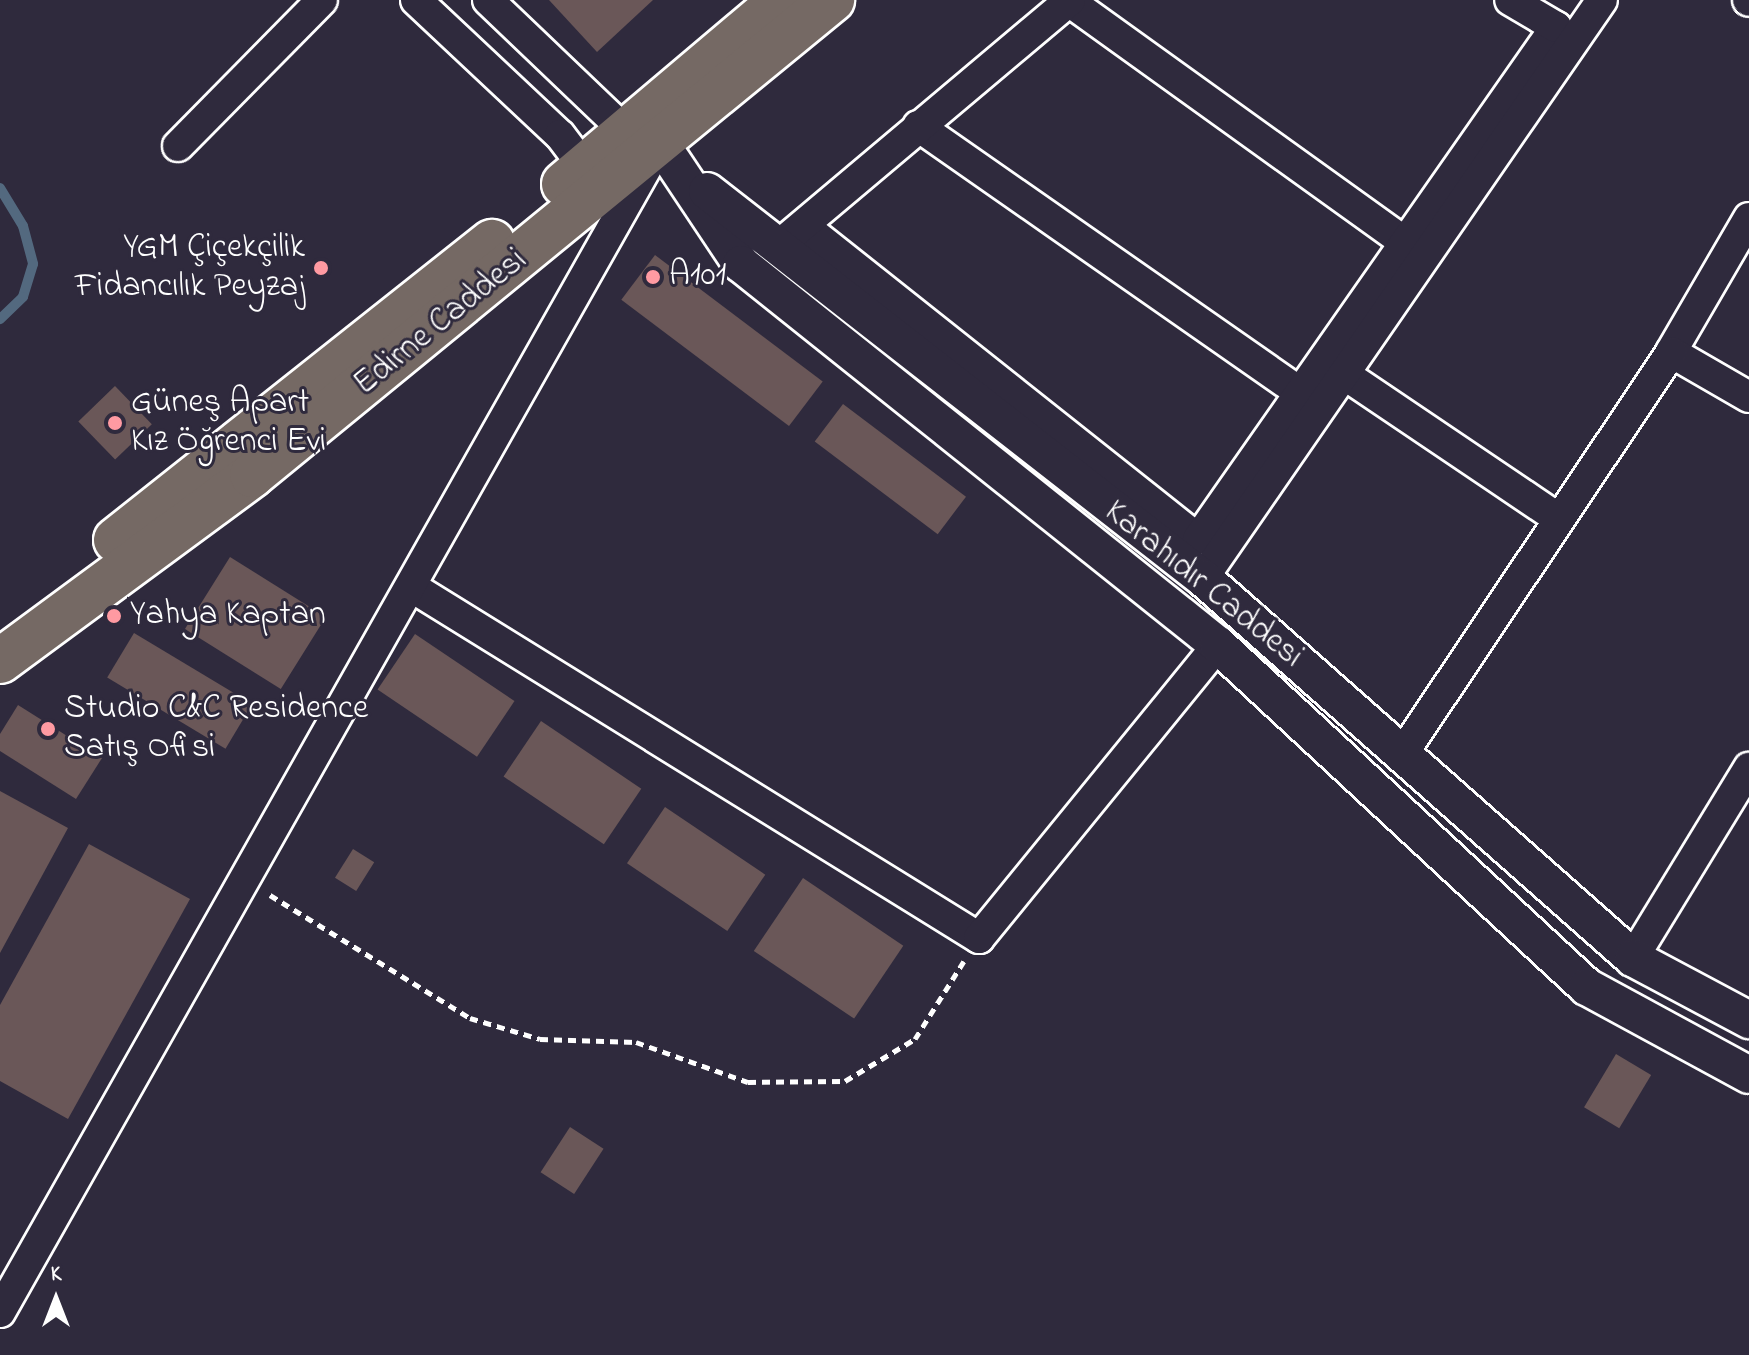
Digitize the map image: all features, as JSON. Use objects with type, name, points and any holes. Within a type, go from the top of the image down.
[{"type":"highway","name":"Edirne Caddesi","points":[[0,632],[585,168],[652,144],[782,0]]},
{"type":"highway","name":"Edirne Caddesi","points":[[0,661],[252,475],[652,144],[832,0]]},
{"type":"street","points":[[178,146],[322,0]]},
{"type":"street","points":[[416,0],[560,135],[585,168]]},
{"type":"street","points":[[488,0],[652,144],[741,264],[1218,645],[1587,987],[1749,1075]]},
{"type":"street","points":[[805,227],[1198,539],[1556,27],[1510,0]]},
{"type":"street","points":[[1203,578],[1602,0]]},
{"type":"street","points":[[774,245],[805,227],[918,126],[1070,1],[1405,242]]},
{"type":"street","points":[[918,126],[1300,392]]},
{"type":"street","points":[[0,1312],[412,587],[652,144]]},
{"type":"street","name":"Karahıdır Caddesi","points":[[652,144],[774,245],[1203,578],[1633,958],[1749,1020]]},
{"type":"street","points":[[1401,756],[1671,352],[1749,218]]},
{"type":"street","points":[[1671,352],[1749,397]]},
{"type":"street","points":[[1344,374],[1559,519]]},
{"type":"street","points":[[412,587],[979,938],[1218,645]]},
{"type":"street","points":[[1633,958],[1749,768]]},
{"type":"path","points":[[245,880],[470,1018],[540,1039],[636,1042],[748,1082],[845,1081],[915,1039],[979,938]]},
{"type":"building","points":[[549,0],[653,0],[597,52]]},
{"type":"building","points":[[655,255],[823,381],[789,426],[621,300]]},
{"type":"building","name":"Güneş Apart Kız Öğrenci Evi","points":[[115,386],[152,424],[115,460],[78,421]]},
{"type":"building","points":[[843,404],[966,497],[938,534],[815,442]]},
{"type":"building","points":[[230,557],[326,617],[281,689],[185,629]]},
{"type":"building","points":[[134,633],[252,704],[226,749],[107,678]]},
{"type":"building","points":[[415,634],[514,701],[477,757],[378,690]]},
{"type":"building","points":[[18,705],[102,758],[76,799],[0,751],[0,734]]},
{"type":"building","points":[[541,721],[641,789],[604,844],[504,777]]},
{"type":"building","points":[[0,791],[68,828],[0,953]]},
{"type":"building","points":[[665,807],[765,875],[727,931],[627,863]]},
{"type":"building","points":[[89,844],[190,899],[68,1119],[0,1081],[0,1005]]},
{"type":"building","points":[[353,849],[374,862],[356,891],[335,878]]},
{"type":"building","points":[[803,878],[903,946],[854,1019],[754,951]]},
{"type":"building","points":[[1616,1054],[1651,1075],[1619,1128],[1584,1107]]},
{"type":"building","points":[[570,1127],[604,1149],[574,1194],[541,1172]]},
{"type":"waterway","points":[[0,188],[23,226],[33,264],[23,297],[0,319]]},
{"type":"place","name":"YGM Çiçekçilik Fidancılık Peyzaj","points":[[321,268]]},
{"type":"place","name":"A101","points":[[653,277]]},
{"type":"place","name":"Güneş Apart Kız Öğrenci Evi","points":[[115,423]]},
{"type":"place","name":"Yahya Kaptan","points":[[114,616]]},
{"type":"place","name":"Studio C&C Residence Satış Ofisi","points":[[48,729]]}]
